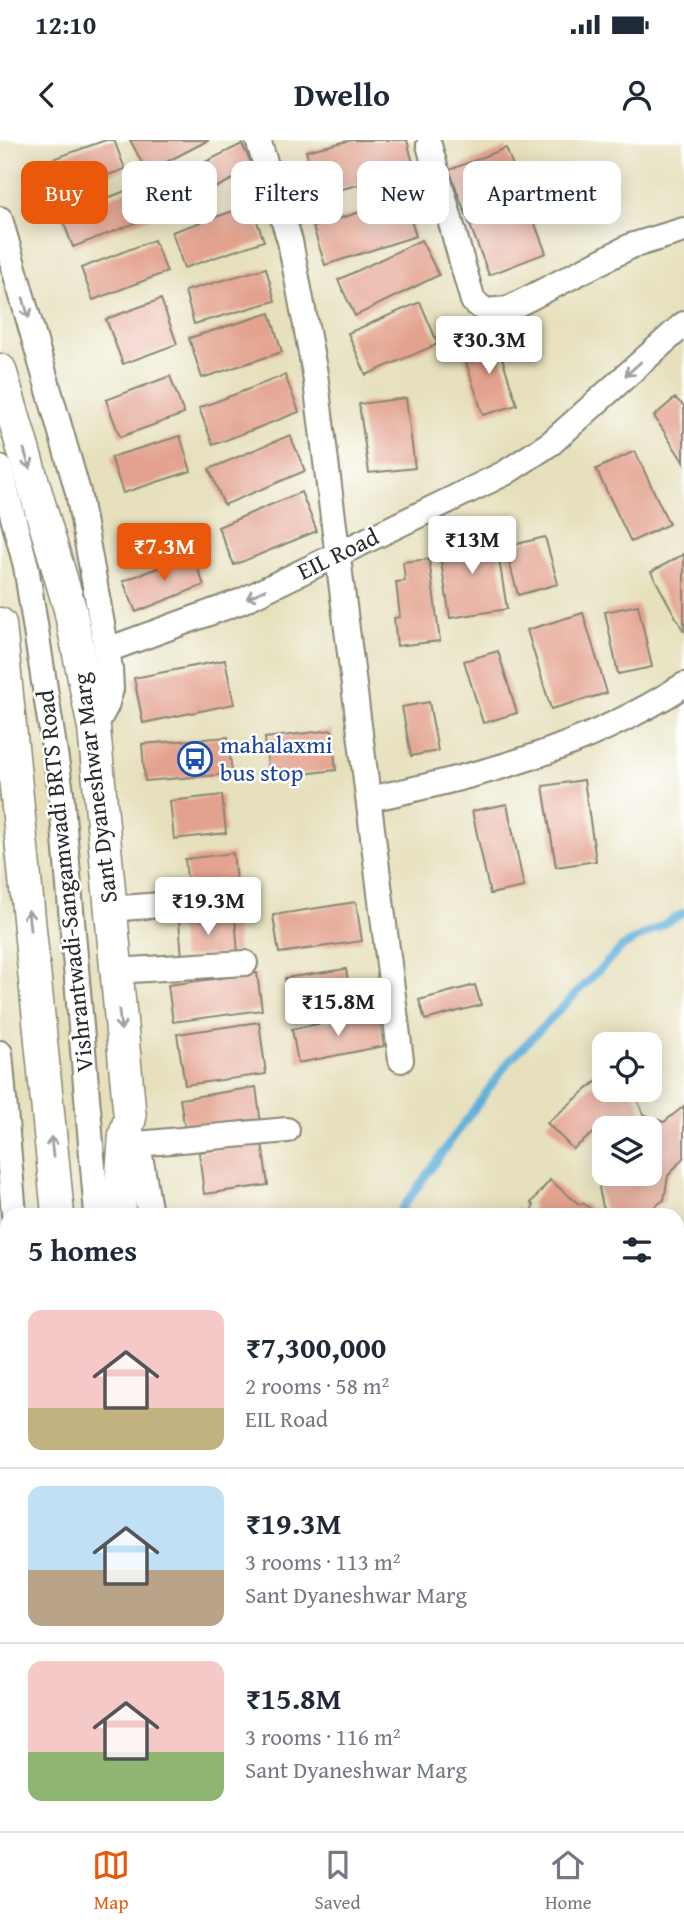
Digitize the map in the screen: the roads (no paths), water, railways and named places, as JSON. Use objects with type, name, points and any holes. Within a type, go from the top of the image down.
[{"type":"main road","name":"Sant Dyaneshwar Marg","points":[[0,370],[70,609],[94,728],[130,1118],[131,1140],[120,1208]]},
{"type":"main road","points":[[0,624],[57,1208]]},
{"type":"street","points":[[258,140],[295,267],[315,374],[340,554],[401,1060]]},
{"type":"street","points":[[429,145],[473,301],[486,311],[519,305],[631,246],[684,230]]},
{"type":"street","points":[[0,219],[78,492],[107,650],[111,688],[106,706],[94,728]]},
{"type":"street","name":"EIL Road","points":[[107,650],[242,601],[505,473],[551,443],[684,324]]},
{"type":"street","name":"Vishrantwadi-Sangamwadi BRTS Road","points":[[0,468],[26,566],[61,792],[96,1208]]},
{"type":"street","points":[[369,799],[475,776],[554,750],[650,706],[684,685]]},
{"type":"street","points":[[109,909],[239,899]]},
{"type":"street","points":[[115,971],[245,963]]},
{"type":"street","points":[[0,1053],[14,1208]]},
{"type":"street","points":[[148,1208],[131,1140],[287,1130]]},
{"type":"waterway","points":[[402,1208],[509,1061],[622,947],[684,913]]},
{"type":"place","name":"mahalaxmi bus stop","points":[[195,759]]}]
